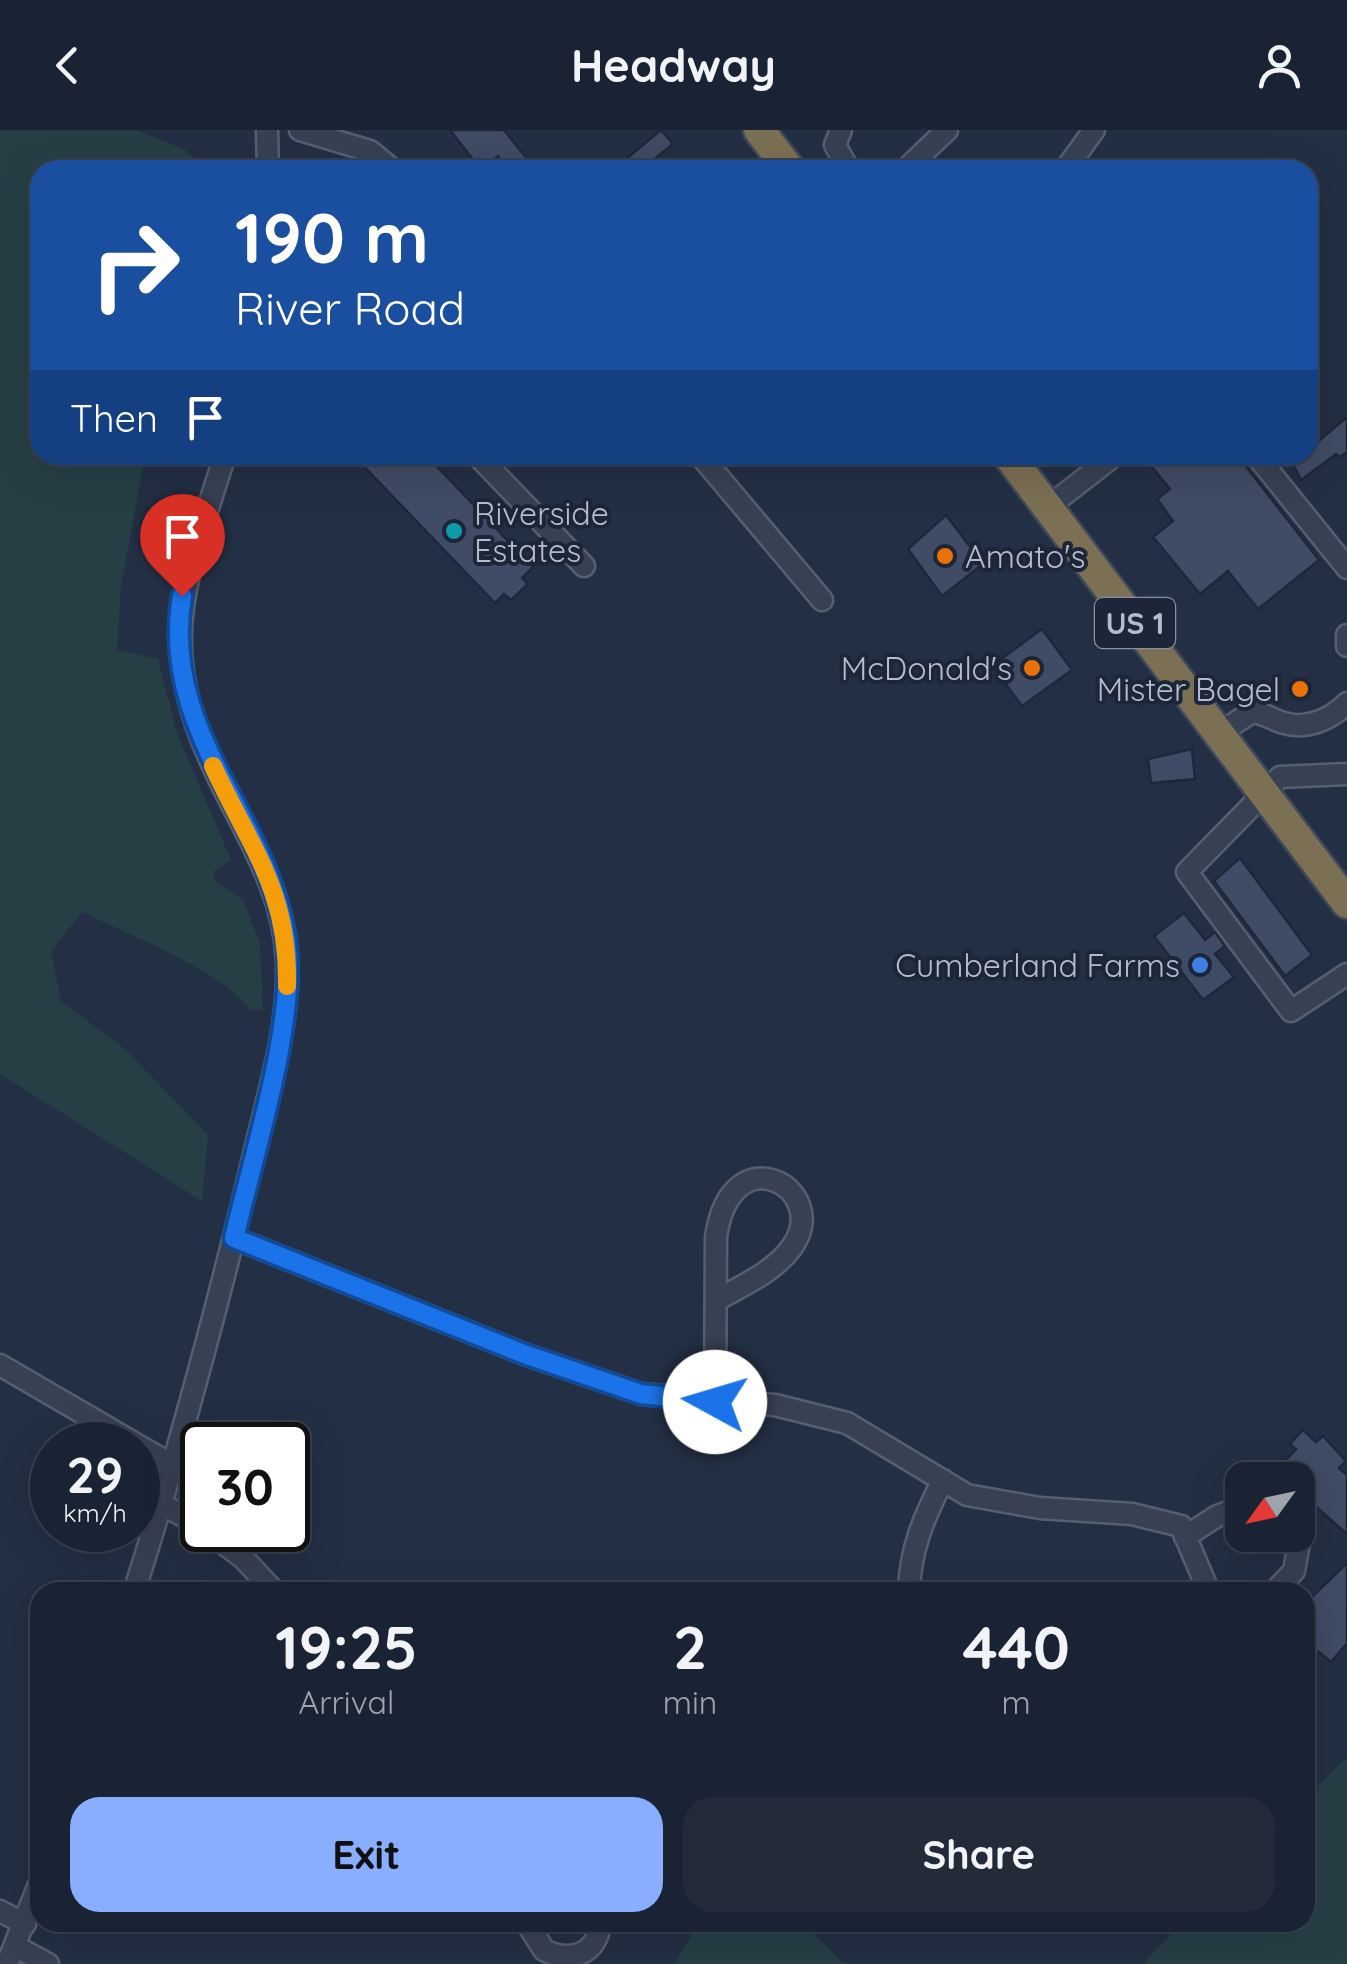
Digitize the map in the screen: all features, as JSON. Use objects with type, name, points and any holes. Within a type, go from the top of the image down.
[{"type":"highway","points":[[758,130],[782,160]]},
{"type":"highway","name":"US 1","points":[[1016,465],[1262,792],[1342,885]]},
{"type":"street","points":[[267,130],[268,160]]},
{"type":"street","points":[[300,130],[370,151],[381,160]]},
{"type":"street","points":[[842,130],[836,145],[844,160]]},
{"type":"street","points":[[916,160],[947,130]]},
{"type":"street","points":[[1072,160],[1094,130]]},
{"type":"street","points":[[137,1582],[234,1238],[277,1052],[287,963],[276,895],[261,855],[202,742],[180,660],[179,618],[186,575],[223,465]]},
{"type":"street","points":[[488,465],[584,566]]},
{"type":"street","points":[[708,465],[822,600]]},
{"type":"street","points":[[1048,507],[1103,465]]},
{"type":"street","points":[[1264,465],[1347,568]]},
{"type":"street","points":[[1347,635],[1347,646]]},
{"type":"street","points":[[1218,734],[1252,712],[1289,726],[1312,724],[1329,718],[1347,703]]},
{"type":"street","points":[[1347,774],[1280,776],[1188,872],[1291,1010],[1347,974]]},
{"type":"street","points":[[715,1402],[716,1237],[724,1200],[751,1178],[771,1178],[789,1189],[800,1204],[802,1230],[790,1250],[768,1271],[717,1300]]},
{"type":"street","points":[[234,1238],[524,1354],[641,1394],[775,1405],[847,1422],[968,1496],[1040,1508],[1132,1514],[1181,1526],[1206,1582]]},
{"type":"street","points":[[1,1368],[172,1465]]},
{"type":"street","points":[[909,1582],[919,1527],[944,1480]]},
{"type":"street","points":[[162,1504],[180,1515]]},
{"type":"street","points":[[1186,1537],[1225,1513]]},
{"type":"street","points":[[235,1552],[266,1582]]},
{"type":"street","points":[[1284,1582],[1294,1571],[1298,1552]]},
{"type":"street","points":[[30,1908],[11,1955],[48,1964]]},
{"type":"street","points":[[0,1911],[24,1924]]},
{"type":"street","points":[[532,1932],[544,1950],[571,1958],[584,1954],[594,1944],[597,1932]]},
{"type":"green space","points":[[0,130],[135,130],[184,149],[198,160],[30,160],[30,465],[143,465],[121,587],[117,650],[158,659],[177,733],[231,860],[214,871],[215,881],[243,899],[260,944],[263,1010],[250,1010],[197,968],[82,912],[51,951],[61,1001],[126,1050],[208,1135],[202,1201],[0,1074]]},
{"type":"green space","points":[[1347,1757],[1347,1964],[1142,1964],[1174,1932],[1315,1932],[1315,1789]]},
{"type":"green space","points":[[694,1932],[811,1932],[844,1964],[674,1964]]},
{"type":"building","points":[[450,130],[504,130],[528,160],[501,160],[498,156],[493,160],[473,160]]},
{"type":"building","points":[[661,130],[673,144],[653,160],[625,160]]},
{"type":"building","points":[[1347,417],[1347,452],[1340,457],[1336,454],[1301,480],[1294,465],[1318,465],[1318,442]]},
{"type":"building","name":"Riverside Estates","points":[[363,465],[436,465],[533,567],[522,578],[528,584],[511,600],[504,594],[495,603]]},
{"type":"building","points":[[1150,465],[1245,465],[1319,560],[1258,609],[1228,571],[1200,594],[1153,537],[1173,521],[1157,499],[1170,489]]},
{"type":"building","name":"Amato's","points":[[946,515],[983,564],[942,596],[908,549]]},
{"type":"building","name":"McDonald's","points":[[1042,629],[1072,670],[1022,706],[992,666]]},
{"type":"building","points":[[1192,749],[1195,779],[1151,783],[1148,759]]},
{"type":"building","name":"Cumberland Farms","points":[[1240,858],[1312,955],[1285,976],[1214,881]]},
{"type":"building","name":"Cumberland Farms","points":[[1184,913],[1205,940],[1215,932],[1225,946],[1215,954],[1234,977],[1203,1000],[1154,936]]},
{"type":"building","points":[[1303,1430],[1316,1442],[1323,1436],[1346,1461],[1339,1468],[1347,1475],[1347,1534],[1315,1506],[1315,1462],[1285,1461],[1296,1449],[1290,1444]]},
{"type":"building","points":[[1347,1563],[1347,1643],[1331,1662],[1319,1652],[1315,1657],[1315,1594]]},
{"type":"slow traffic","points":[[213,766],[261,855],[276,895],[286,940],[287,986]]},
{"type":"place","name":"Riverside Estates","points":[[454,531]]},
{"type":"place","name":"Amato's","points":[[945,556]]},
{"type":"place","name":"McDonald's","points":[[1032,668]]},
{"type":"place","name":"Mister Bagel","points":[[1300,689]]},
{"type":"place","name":"Cumberland Farms","points":[[1200,965]]},
{"type":"route","points":[[182,596],[180,660],[188,701],[220,782],[261,855],[276,895],[286,940],[287,985],[277,1052],[234,1238],[524,1354],[641,1394],[715,1402]]}]
